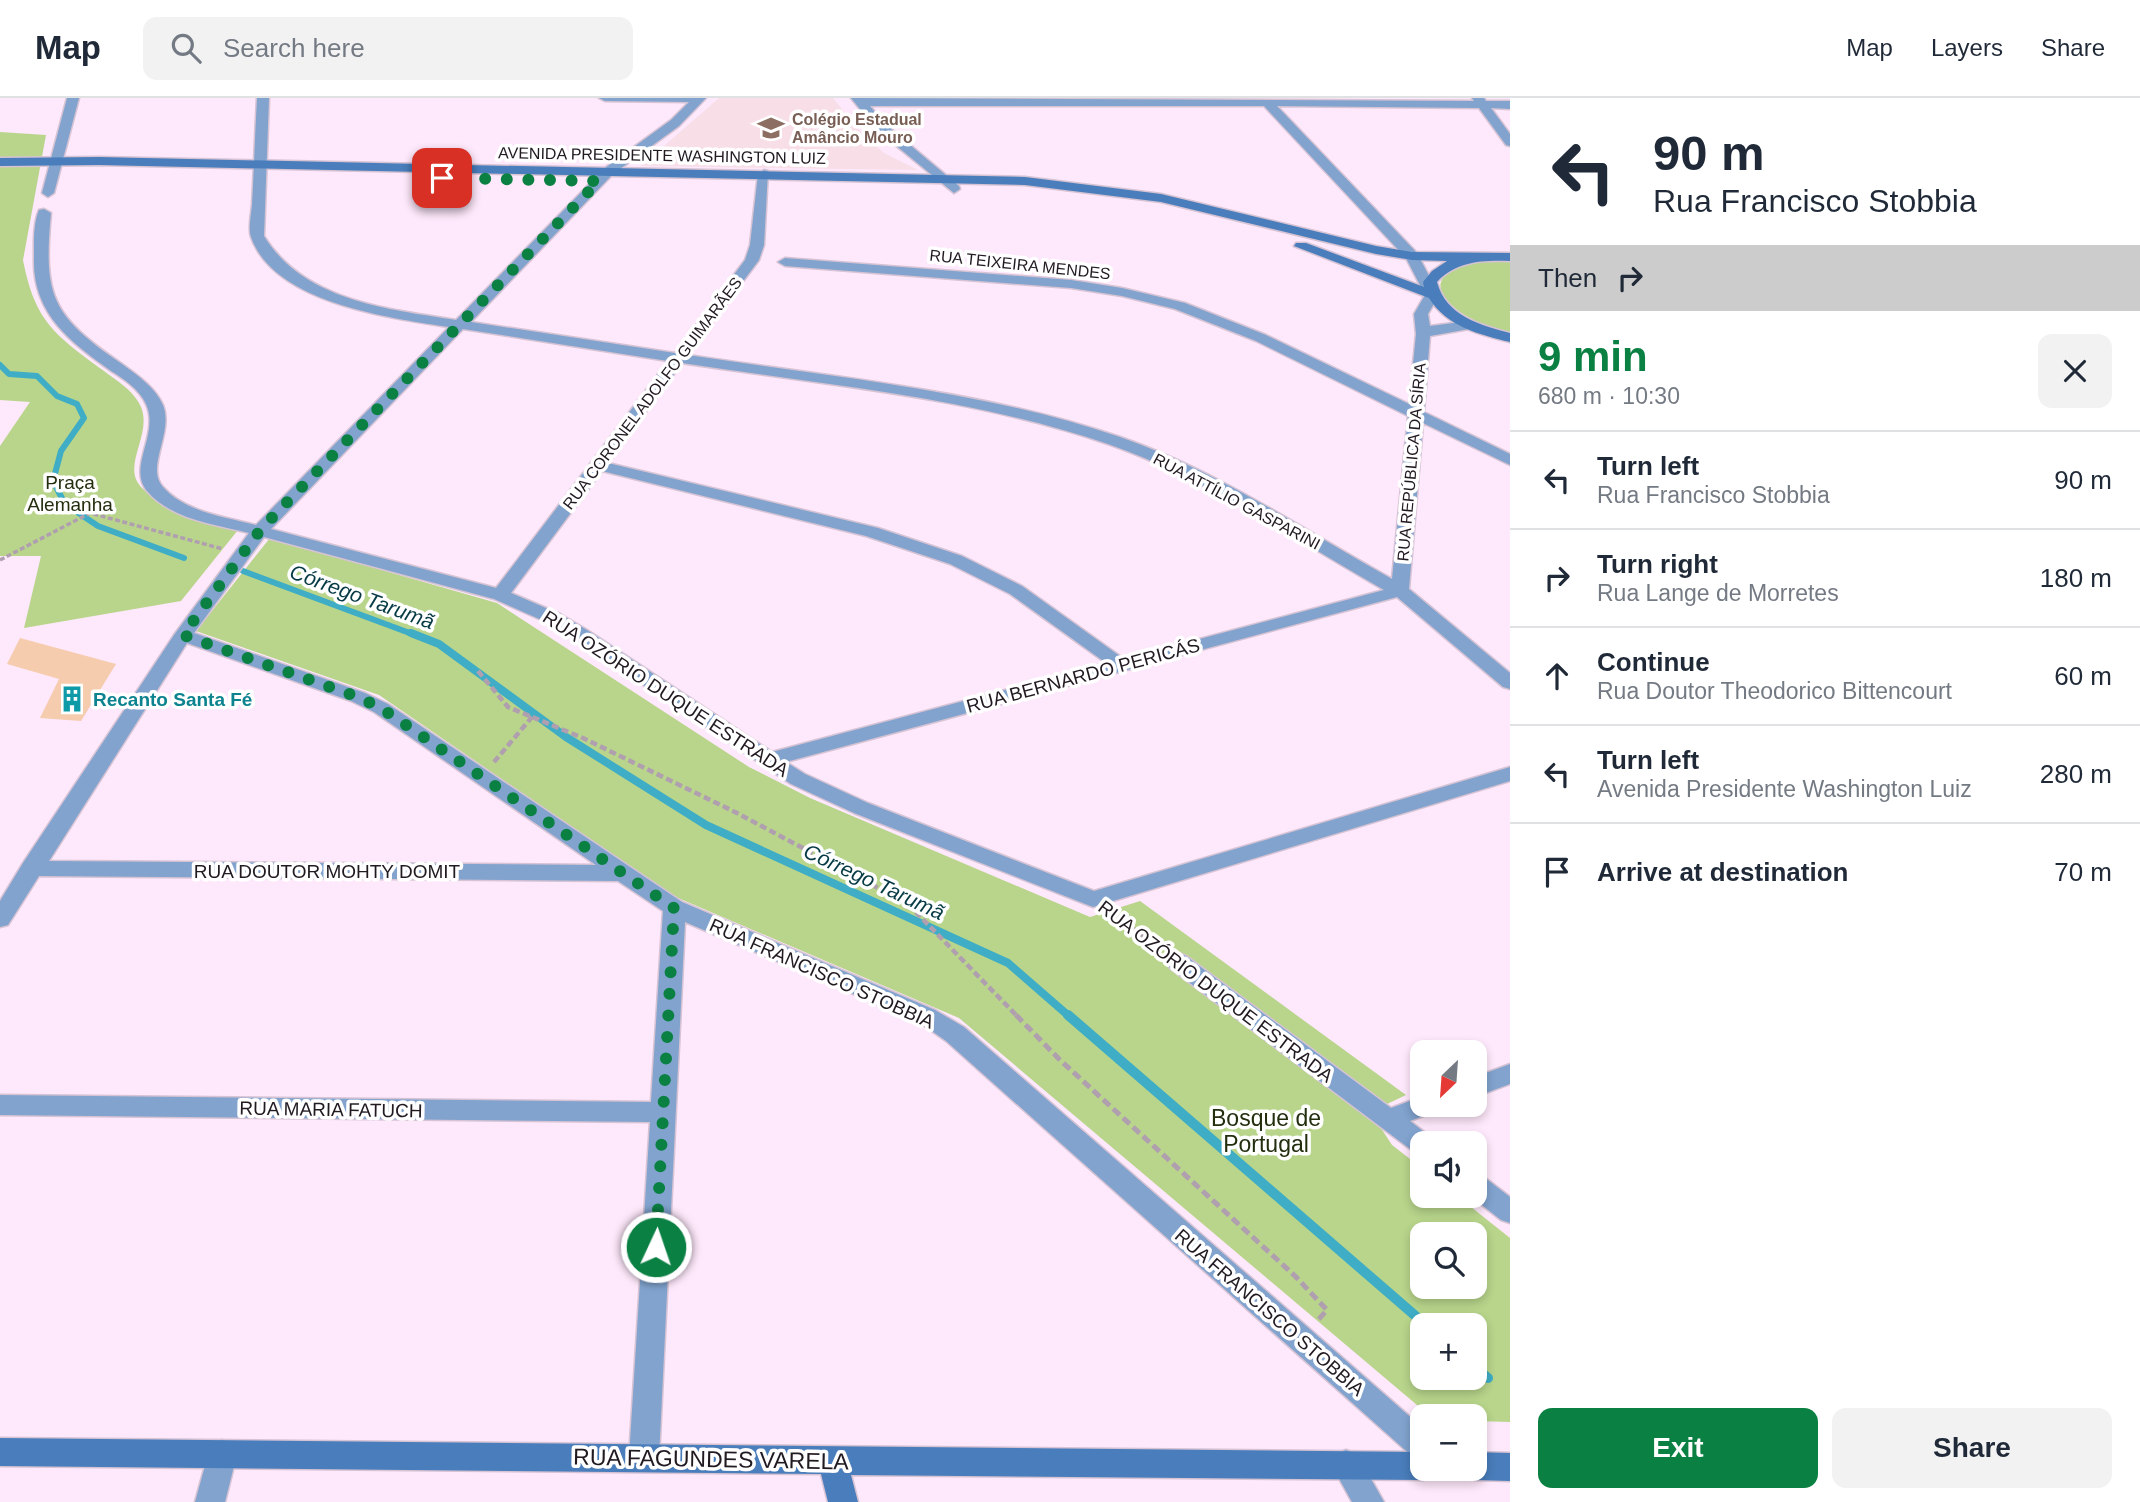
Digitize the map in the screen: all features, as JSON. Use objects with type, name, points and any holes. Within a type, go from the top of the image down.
[{"type":"street","points":[[48,193],[73,98]]},
{"type":"street","name":"RUA ATTÍLIO GASPARINI","points":[[262,98],[257,236],[261,246],[280,267],[314,289],[360,306],[459,325],[976,404],[1115,441],[1196,476],[1399,591],[1510,683]]},
{"type":"street","points":[[606,98],[699,99]]},
{"type":"street","points":[[0,919],[183,635],[261,529],[604,176],[674,123],[699,99]]},
{"type":"street","points":[[859,101],[1265,100],[1480,102],[1510,106]]},
{"type":"street","points":[[1265,100],[1412,256],[1432,295],[1445,310],[1510,344]]},
{"type":"street","points":[[859,101],[880,127],[954,189]]},
{"type":"street","points":[[1480,102],[1510,142]]},
{"type":"street","name":"AVENIDA PRESIDENTE WASHINGTON LUIZ","points":[[0,162],[56,163],[89,170],[259,169],[763,180],[1073,196],[1174,212],[1296,244],[1432,295]]},
{"type":"street","name":"AVENIDA PRESIDENTE WASHINGTON LUIZ","points":[[763,180],[941,178],[1052,183],[1139,194],[1321,238],[1412,256],[1475,258]]},
{"type":"street","name":"RUA CORONEL ADOLFO GUIMARÃES","points":[[500,595],[756,253],[763,180]]},
{"type":"street","name":"RUA OZÓRIO DUQUE ESTRADA","points":[[44,213],[39,271],[41,284],[54,313],[85,346],[135,381],[154,403],[160,425],[147,465],[153,488],[163,498],[188,512],[261,529],[500,595],[553,618],[767,760],[830,795],[1093,899]]},
{"type":"street","points":[[1432,295],[1430,282],[1437,271],[1453,263],[1475,258],[1510,257]]},
{"type":"street","name":"RUA TEIXEIRA MENDES","points":[[785,262],[1044,281],[1151,299],[1206,315],[1242,330],[1510,460]]},
{"type":"street","name":"RUA REPÚBLICA DA SÍRIA","points":[[1399,591],[1423,334],[1421,314],[1432,295]]},
{"type":"street","points":[[1474,327],[1510,338]]},
{"type":"street","name":"RUA REPÚBLICA DA SÍRIA","points":[[1423,334],[1436,329],[1474,327]]},
{"type":"street","points":[[598,465],[872,532],[956,560],[1016,590],[1121,665]]},
{"type":"street","name":"RUA BERNARDO PERICÁS","points":[[767,760],[1399,591]]},
{"type":"street","name":"RUA FRANCISCO STOBBIA","points":[[183,635],[358,697],[404,723],[674,908],[927,1016],[955,1034],[1410,1436]]},
{"type":"street","points":[[1093,899],[1510,774]]},
{"type":"street","name":"RUA DOUTOR MOHTY DOMIT","points":[[31,869],[622,873]]},
{"type":"street","points":[[644,1458],[674,908]]},
{"type":"street","name":"RUA OZÓRIO DUQUE ESTRADA","points":[[1178,962],[1410,1134]]},
{"type":"street","points":[[1488,1082],[1510,1074]]},
{"type":"street","name":"RUA MARIA FATUCH","points":[[0,1105],[663,1112]]},
{"type":"street","points":[[1389,1119],[1410,1111]]},
{"type":"street","points":[[1487,1194],[1510,1212]]},
{"type":"street","name":"RUA FAGUNDES VARELA","points":[[0,1452],[1410,1466]]},
{"type":"street","points":[[210,1502],[222,1454]]},
{"type":"street","points":[[833,1460],[843,1502]]},
{"type":"street","points":[[1346,1464],[1369,1502]]},
{"type":"street","points":[[1487,1466],[1510,1467]]},
{"type":"path","points":[[0,560],[90,513],[241,554]]},
{"type":"path","points":[[478,671],[508,707],[583,738],[737,813],[908,904],[1059,1059],[1295,1276],[1327,1310]]},
{"type":"path","points":[[481,777],[532,717]]},
{"type":"path","name":"RUA OZÓRIO DUQUE ESTRADA","points":[[1093,899],[1178,962]]},
{"type":"shaded area","name":"Colégio Estadual Amâncio Mouro","points":[[719,98],[833,98],[864,136],[884,153],[918,170],[641,166]]},
{"type":"green space","name":"Praça Alemanha","points":[[0,132],[46,135],[23,260],[28,281],[41,313],[60,336],[128,389],[139,403],[143,425],[135,459],[136,479],[152,497],[175,511],[238,530],[181,601],[24,628],[41,556],[0,556],[0,446],[30,402],[0,400]]},
{"type":"green space","points":[[1492,260],[1510,261],[1510,333],[1470,318],[1444,296],[1440,285],[1446,275],[1463,266]]},
{"type":"green space","name":"Bosque de Portugal","points":[[270,538],[497,603],[749,767],[810,798],[1090,917],[1140,901],[1406,1095],[1385,1105],[1379,1125],[1392,1145],[1410,1159],[1410,1208],[1472,1208],[1510,1238],[1510,1422],[1487,1421],[1487,1404],[1416,1404],[959,1018],[671,895],[379,695],[196,631]]},
{"type":"building","name":"Recanto Santa Fé","points":[[20,638],[116,664],[81,721],[40,718],[59,679],[7,664]]},
{"type":"waterway","name":"Córrego Tarumã","points":[[0,365],[9,374],[37,376],[57,396],[77,404],[84,418],[61,451],[53,481],[65,504],[98,526],[184,558]]},
{"type":"waterway","name":"Córrego Tarumã","points":[[243,571],[415,635]]},
{"type":"waterway","name":"Córrego Tarumã","points":[[411,633],[439,644],[566,737],[706,825],[1008,963],[1070,1017]]},
{"type":"waterway","name":"Córrego Tarumã","points":[[1068,1015],[1412,1313]]},
{"type":"place","name":"Colégio Estadual Amâncio Mouro","points":[[771,128]]},
{"type":"place","name":"Recanto Santa Fé","points":[[72,699]]},
{"type":"route","points":[[442,178],[599,181],[261,529],[183,635],[358,697],[381,708],[674,908],[656,1247]]}]
